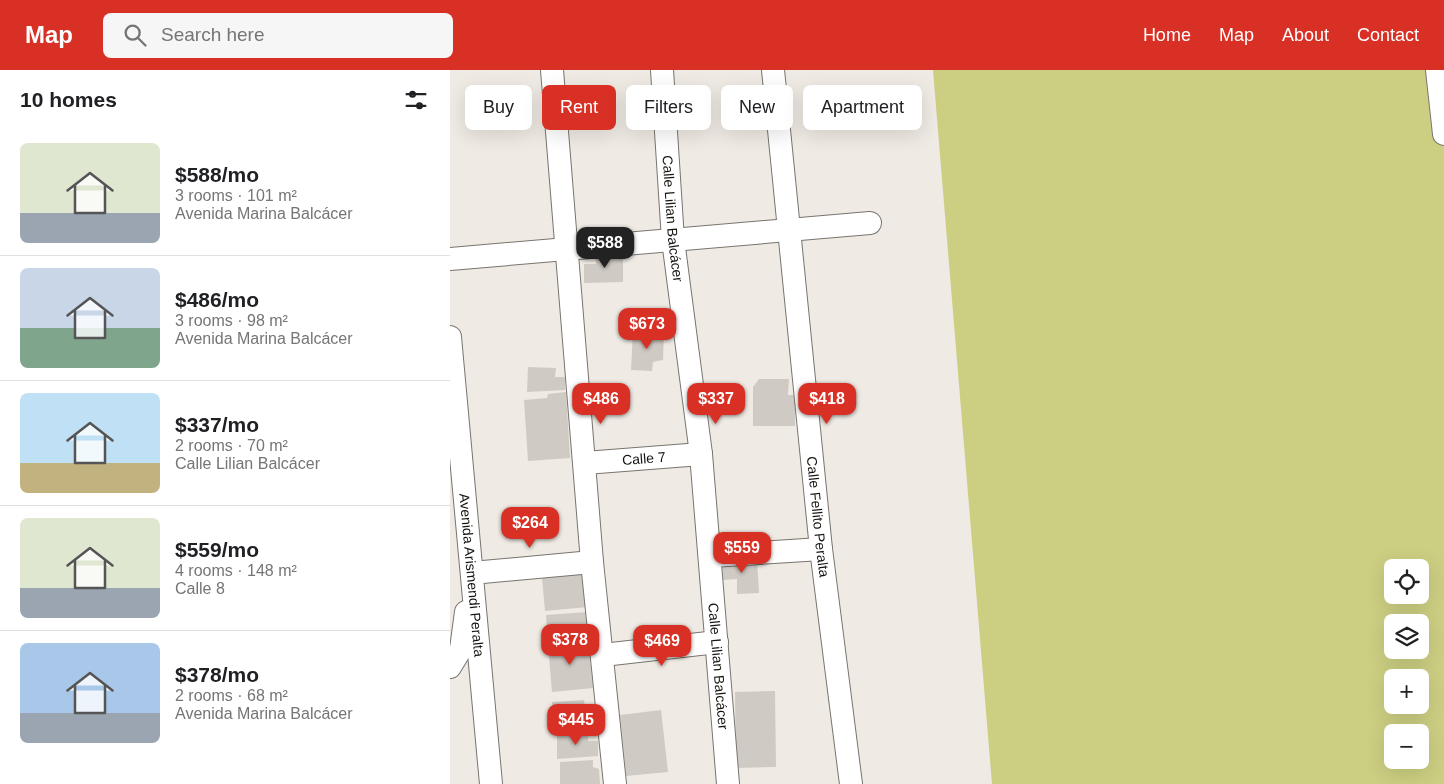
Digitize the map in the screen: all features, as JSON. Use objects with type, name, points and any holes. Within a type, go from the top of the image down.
[{"type":"street","points":[[552,70],[592,562],[615,784]]},
{"type":"street","name":"Calle Lilian Balcácer","points":[[662,70],[673,240],[701,454],[711,556],[728,784]]},
{"type":"street","name":"Calle Fellito Peralta","points":[[773,70],[821,549],[851,784]]},
{"type":"street","points":[[1437,70],[1443,122]]},
{"type":"street","points":[[450,260],[870,223]]},
{"type":"street","name":"Avenida Arismendi Peralta","points":[[450,337],[491,784]]},
{"type":"street","name":"Calle 7","points":[[585,463],[701,454]]},
{"type":"street","points":[[450,510],[472,573],[461,649],[450,667]]},
{"type":"street","points":[[711,556],[821,549]]},
{"type":"street","points":[[472,573],[592,562]]},
{"type":"street","points":[[603,655],[717,642]]},
{"type":"green space","points":[[933,70],[1437,70],[1444,149],[1444,784],[992,784]]},
{"type":"building","points":[[616,251],[617,256],[623,256],[623,282],[584,283],[584,264],[596,264],[595,252]]},
{"type":"building","points":[[633,331],[664,332],[663,360],[653,362],[652,371],[631,370]]},
{"type":"building","points":[[528,367],[556,368],[555,377],[565,377],[565,390],[527,392]]},
{"type":"building","points":[[759,379],[789,379],[788,395],[795,395],[795,426],[753,426],[753,387]]},
{"type":"building","points":[[566,392],[570,458],[528,461],[524,400],[547,398],[548,394]]},
{"type":"building","points":[[757,558],[759,593],[737,594],[737,579],[723,580],[722,560]]},
{"type":"building","points":[[585,574],[588,607],[545,611],[542,578]]},
{"type":"building","points":[[588,612],[590,638],[548,641],[546,615]]},
{"type":"building","points":[[588,641],[593,688],[552,692],[548,644]]},
{"type":"building","points":[[775,691],[776,767],[736,768],[735,692]]},
{"type":"building","points":[[584,700],[585,709],[597,708],[598,725],[581,726],[581,729],[554,731],[552,702]]},
{"type":"building","points":[[661,710],[668,772],[626,776],[620,715]]},
{"type":"building","points":[[557,734],[588,734],[588,741],[598,741],[598,756],[557,759]]},
{"type":"building","points":[[593,760],[593,767],[599,769],[600,784],[560,784],[560,762]]}]
